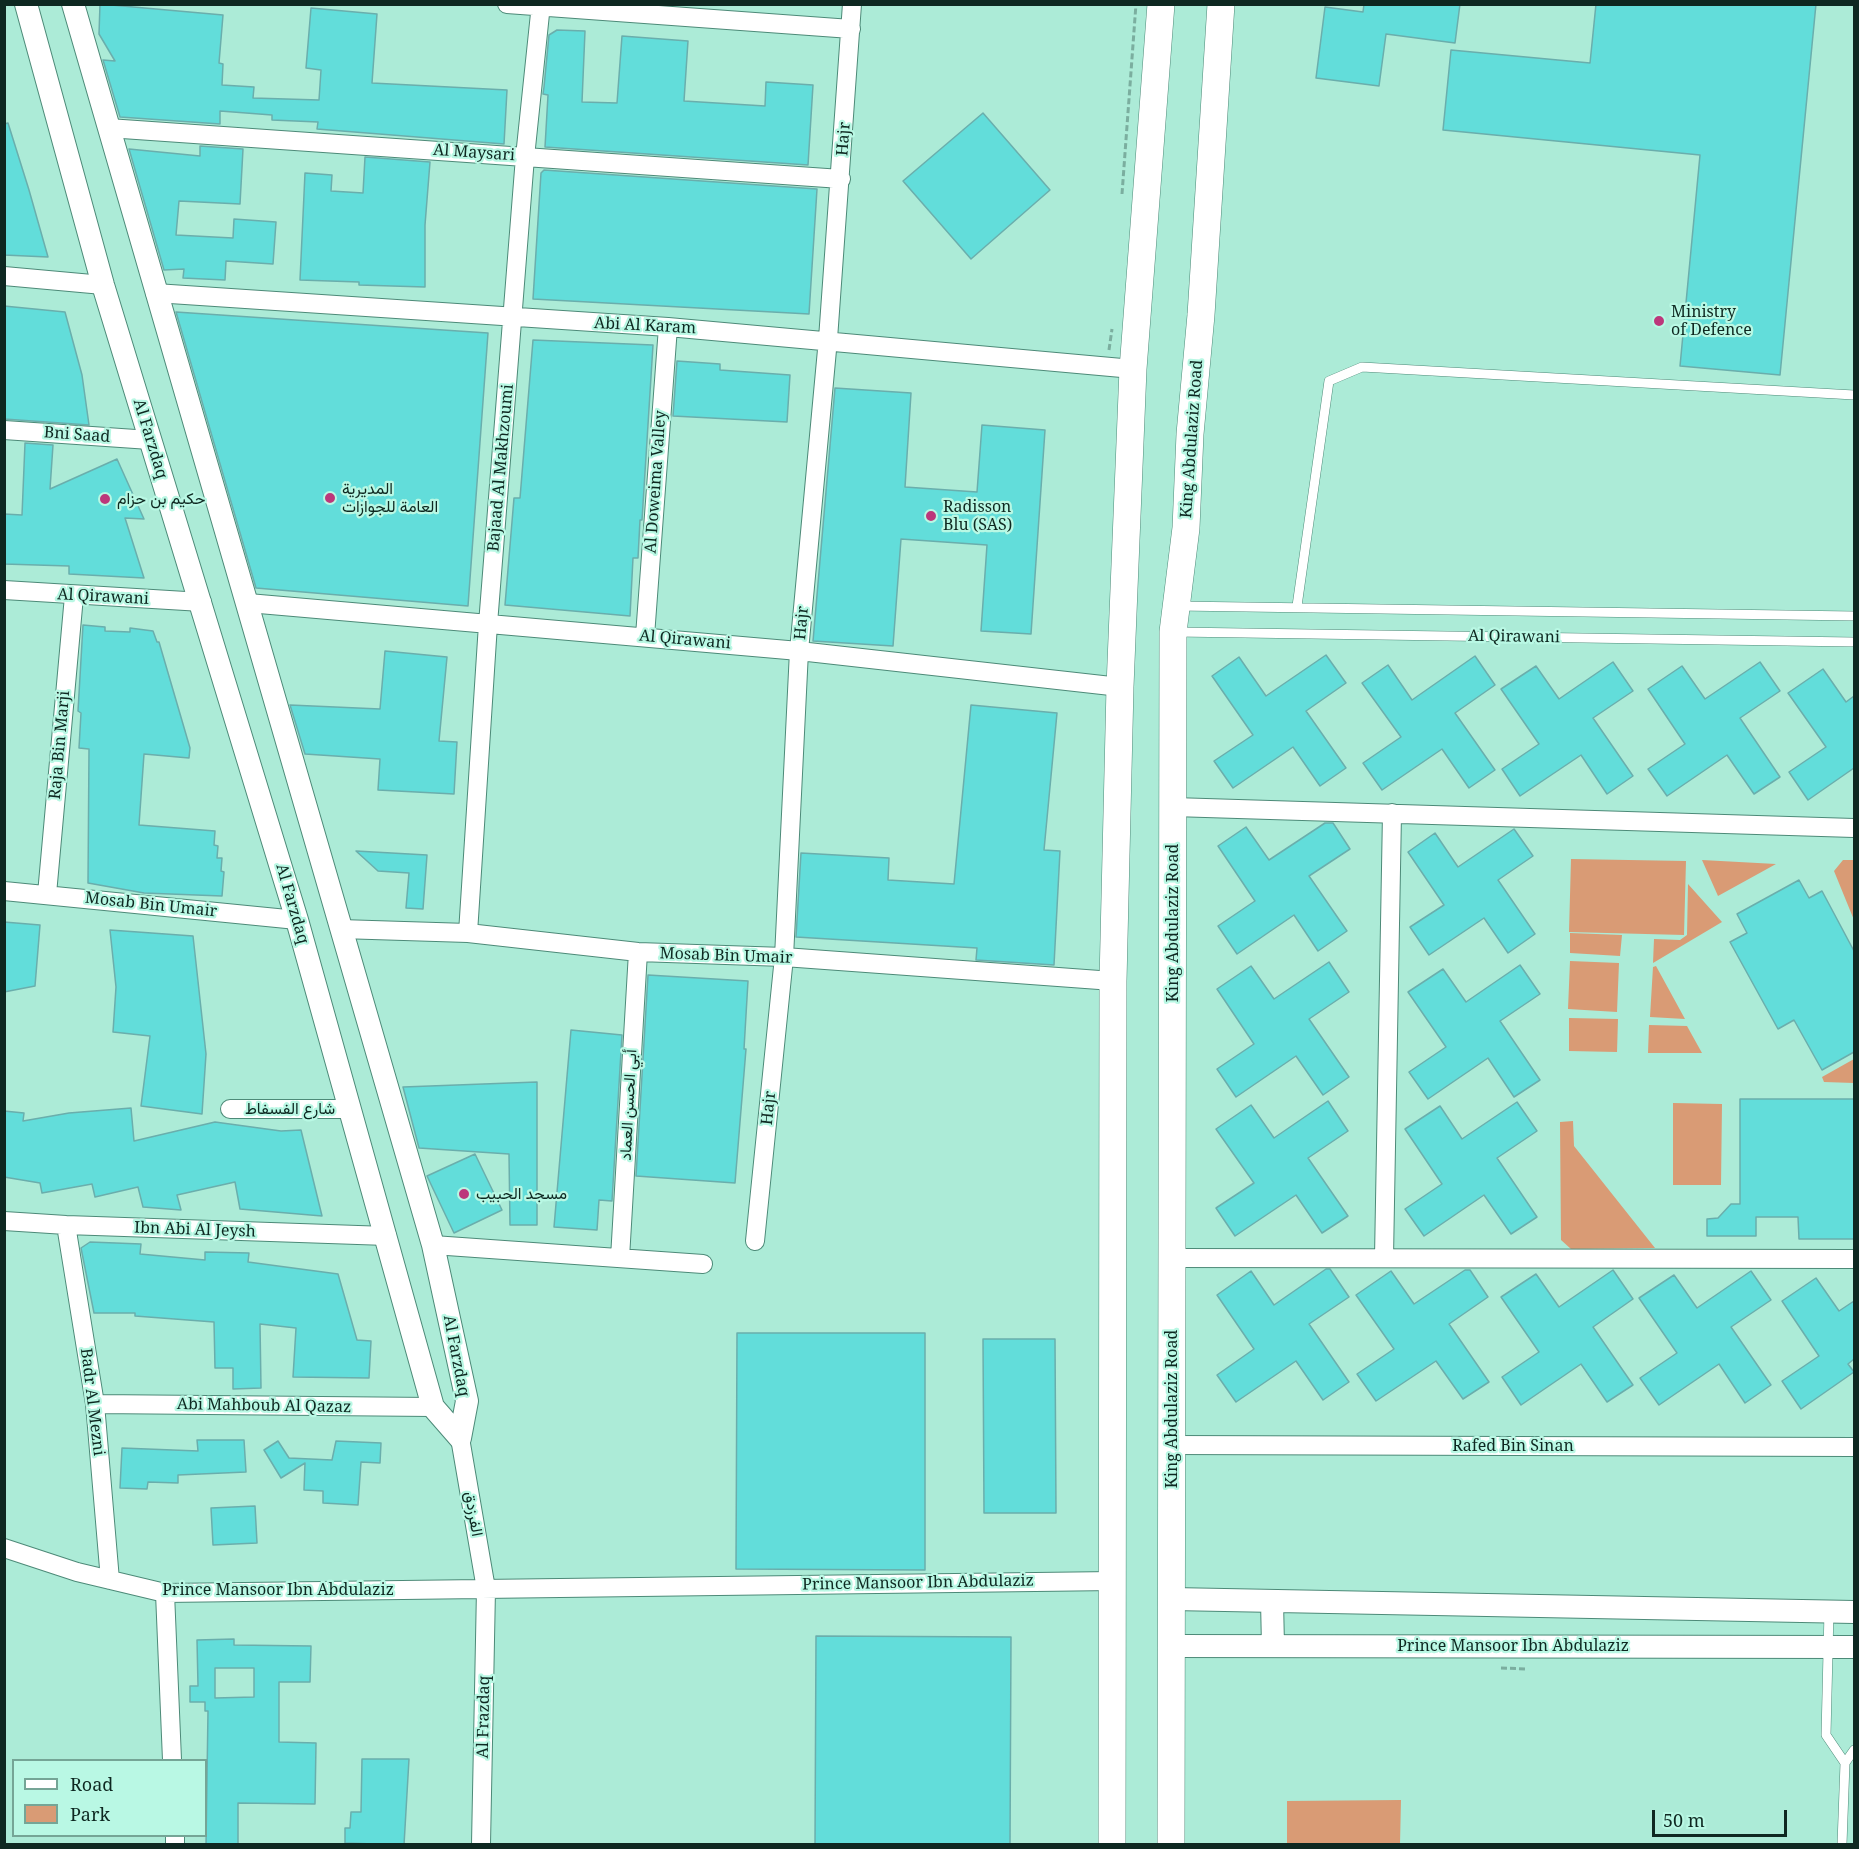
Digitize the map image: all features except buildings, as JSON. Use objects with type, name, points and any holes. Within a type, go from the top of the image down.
[{"type":"main road","points":[[1112,1845],[1113,981],[1120,687],[1120,368],[1161,4]]},
{"type":"main road","name":"King Abdulaziz Road","points":[[1171,1845],[1174,619],[1186,528],[1190,434],[1202,315],[1221,4]]},
{"type":"street","name":"Al Farzdaq","points":[[26,4],[103,285],[202,602],[297,920],[433,1407],[460,1438]]},
{"type":"street","name":"Al Farzdaq","points":[[73,4],[433,1245],[467,1401],[460,1438]]},
{"type":"street","points":[[507,4],[851,29]]},
{"type":"street","name":"Hajr","points":[[755,1241],[784,957],[800,651],[841,179],[852,4]]},
{"type":"street","name":"Bajaad Al Makhzoumi","points":[[468,933],[488,624],[514,319],[525,157],[541,6]]},
{"type":"street","name":"Al Maysari","points":[[108,128],[841,179]]},
{"type":"street","points":[[4,276],[103,285]]},
{"type":"street","name":"Abi Al Karam","points":[[155,293],[828,339],[1120,368]]},
{"type":"street","name":"Al Doweima Valley","points":[[645,636],[668,327]]},
{"type":"street","name":"Bni Saad","points":[[4,430],[150,440]]},
{"type":"street","name":"Al Qirawani","points":[[4,590],[202,602]]},
{"type":"street","name":"Raja Bin Marji","points":[[46,894],[74,596]]},
{"type":"street","name":"Al Qirawani","points":[[248,603],[645,636],[1120,687]]},
{"type":"street","points":[[1173,807],[1854,828]]},
{"type":"street","points":[[1384,1257],[1392,813]]},
{"type":"street","name":"Mosab Bin Umair","points":[[4,891],[297,920]]},
{"type":"street","name":"Mosab Bin Umair","points":[[340,929],[468,933],[638,952],[784,957],[1113,981]]},
{"type":"street","name":"أبي الحسن العماد","points":[[620,1258],[638,952]]},
{"type":"street","name":"شارع الفسفاط","points":[[230,1109],[350,1109]]},
{"type":"street","name":"Ibn Abi Al Jeysh","points":[[4,1221],[387,1236]]},
{"type":"street","name":"Badr Al Mezni","points":[[66,1225],[95,1404],[110,1580]]},
{"type":"street","points":[[433,1245],[703,1264]]},
{"type":"street","points":[[1172,1257],[1854,1258]]},
{"type":"street","name":"Abi Mahboub Al Qazaz","points":[[95,1404],[433,1407]]},
{"type":"street","name":"الفرزدق","points":[[460,1438],[486,1589]]},
{"type":"street","name":"Rafed Bin Sinan","points":[[1172,1445],[1854,1447]]},
{"type":"street","name":"Prince Mansoor Ibn Abdulaziz","points":[[4,1548],[76,1572],[165,1593],[1114,1581]]},
{"type":"street","name":"Al Frazdaq","points":[[481,1845],[486,1589]]},
{"type":"street","points":[[165,1593],[172,1759]]},
{"type":"street","points":[[1172,1599],[1854,1612]]},
{"type":"street","points":[[1272,1601],[1273,1646]]},
{"type":"street","name":"Prince Mansoor Ibn Abdulaziz","points":[[1171,1646],[1854,1647]]},
{"type":"lane","points":[[1297,606],[1329,381],[1362,367],[1854,395]]},
{"type":"lane","name":"Al Qirawani","points":[[1174,619],[1297,606],[1854,616]]},
{"type":"lane","name":"Al Qirawani","points":[[1174,619],[1854,642]]},
{"type":"lane","points":[[1829,1611],[1826,1735],[1845,1763]]},
{"type":"lane","points":[[1842,1845],[1845,1763],[1854,1750]]},
{"type":"path","points":[[1122,199],[1136,4]]},
{"type":"path","points":[[1112,325],[1120,368]]},
{"type":"path","points":[[1495,1668],[1528,1669]]},
{"type":"green space","points":[[1571,859],[1686,861],[1684,935],[1569,932]]},
{"type":"green space","points":[[1702,860],[1776,864],[1718,896]]},
{"type":"green space","points":[[1843,860],[1854,860],[1854,920],[1834,871]]},
{"type":"green space","points":[[1688,884],[1722,922],[1653,963],[1654,939],[1680,940],[1687,935]]},
{"type":"green space","points":[[1570,933],[1622,935],[1620,956],[1570,953]]},
{"type":"green space","points":[[1570,961],[1619,963],[1617,1012],[1568,1009]]},
{"type":"green space","points":[[1656,966],[1685,1019],[1650,1017],[1653,967]]},
{"type":"green space","points":[[1569,1018],[1618,1019],[1617,1052],[1569,1051]]},
{"type":"green space","points":[[1649,1025],[1687,1026],[1702,1053],[1648,1053]]},
{"type":"green space","points":[[1854,1059],[1854,1083],[1824,1082],[1822,1077]]},
{"type":"green space","points":[[1673,1103],[1722,1104],[1721,1185],[1673,1185]]},
{"type":"green space","points":[[1573,1121],[1574,1146],[1655,1248],[1571,1249],[1561,1240],[1560,1122]]},
{"type":"green space","points":[[1401,1800],[1400,1844],[1287,1844],[1287,1801]]},
{"type":"place","name":"Ministry of Defence","points":[[1659,321]]},
{"type":"place","name":"المديرية العامة للجوازات","points":[[330,498]]},
{"type":"place","name":"حكيم بن حزام","points":[[105,499]]},
{"type":"place","name":"Radisson Blu (SAS)","points":[[931,516]]},
{"type":"place","name":"مسجد الحبيب","points":[[464,1194]]}]
